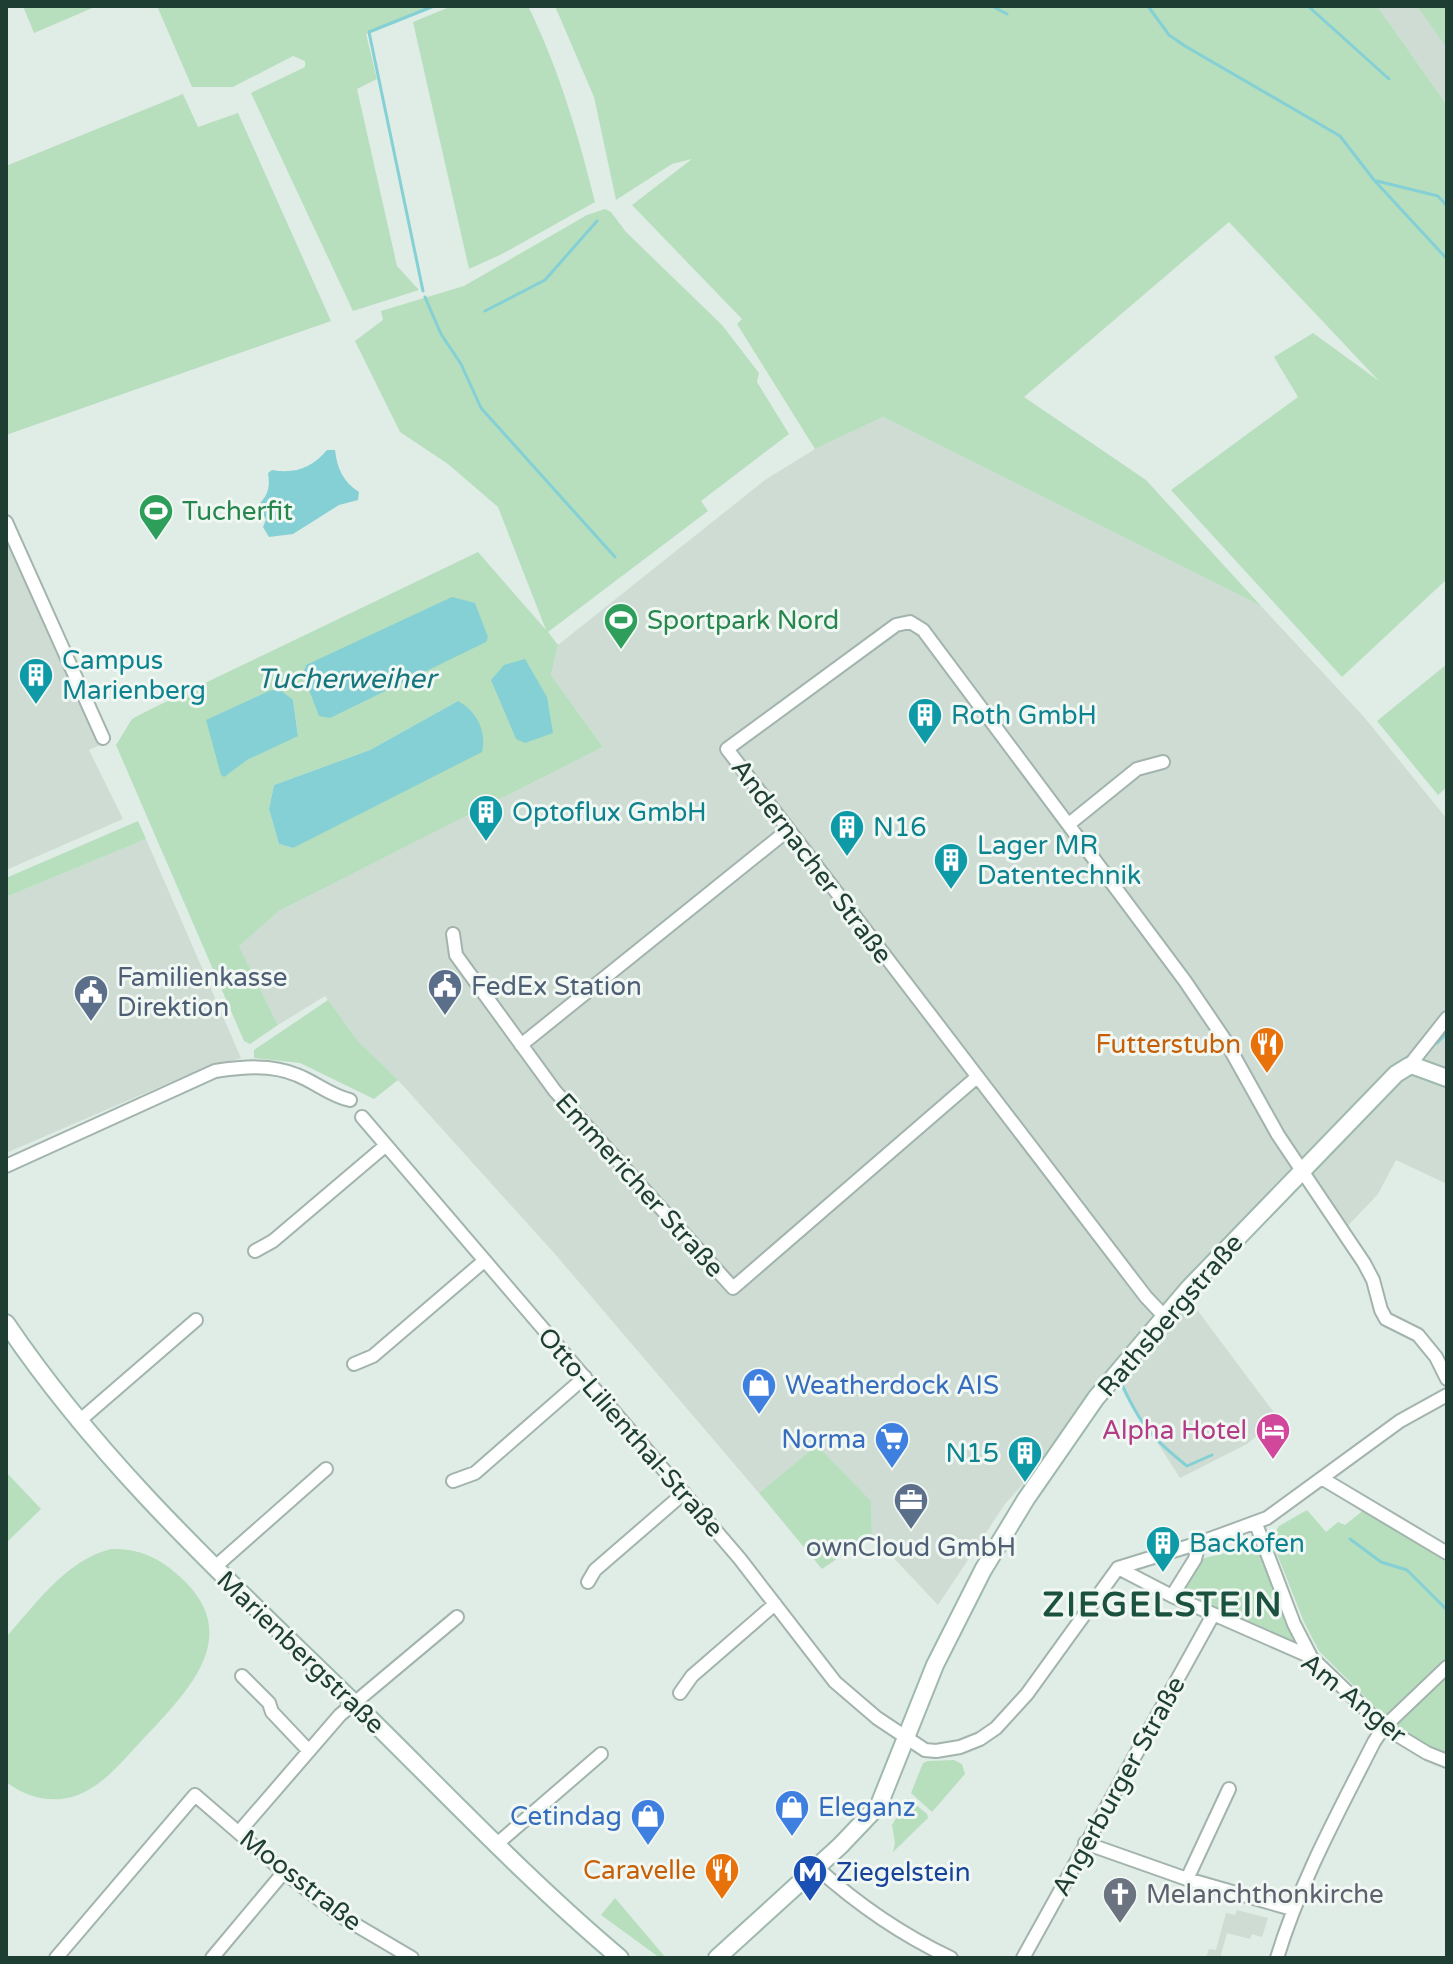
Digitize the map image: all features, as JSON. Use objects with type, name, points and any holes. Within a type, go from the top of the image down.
[{"type":"street","points":[[6,522],[103,738]]},
{"type":"street","name":"Andernacher Straße","points":[[1164,1316],[1146,1297],[727,749],[896,625],[910,622],[923,630],[1206,1011],[1278,1135],[1364,1263],[1386,1319],[1418,1335],[1436,1357],[1447,1379]]},
{"type":"street","points":[[1069,824],[1137,769],[1163,762]]},
{"type":"street","points":[[521,1045],[788,830]]},
{"type":"street","name":"Emmericher Straße","points":[[453,934],[456,955],[566,1103],[733,1288],[977,1077]]},
{"type":"street","name":"Rathsbergstraße","points":[[717,1958],[862,1825],[879,1805],[953,1627],[1005,1532],[1078,1422],[1164,1316],[1391,1078],[1409,1066],[1447,1018]]},
{"type":"street","points":[[1409,1066],[1430,1070],[1447,1078]]},
{"type":"street","points":[[6,1166],[215,1071],[246,1067],[275,1069],[296,1074],[350,1100]]},
{"type":"street","name":"Otto-Lilienthal-Straße","points":[[362,1117],[684,1493],[835,1682],[907,1740]]},
{"type":"street","points":[[255,1251],[273,1241],[385,1146]]},
{"type":"street","points":[[354,1364],[373,1356],[484,1261]]},
{"type":"street","points":[[78,1422],[196,1320]]},
{"type":"street","name":"Marienbergstraße","points":[[6,1323],[78,1422],[148,1501],[620,1958]]},
{"type":"street","points":[[453,1481],[475,1473],[585,1377]]},
{"type":"street","points":[[907,1740],[925,1750],[945,1750],[970,1744],[996,1728],[1027,1694],[1118,1568],[1256,1524],[1400,1421],[1447,1395]]},
{"type":"street","points":[[215,1567],[326,1469]]},
{"type":"street","points":[[1323,1479],[1447,1553]]},
{"type":"street","points":[[588,1582],[595,1570],[684,1493]]},
{"type":"street","points":[[1256,1524],[1294,1624],[1311,1657]]},
{"type":"street","points":[[1172,1596],[1195,1559],[1199,1543]]},
{"type":"street","name":"Am Anger","points":[[1118,1568],[1213,1615],[1311,1657],[1384,1727],[1427,1753],[1447,1761]]},
{"type":"street","points":[[680,1693],[692,1676],[775,1604]]},
{"type":"street","name":"Angerburger Straße","points":[[1023,1958],[1213,1615]]},
{"type":"street","points":[[239,1832],[308,1750],[354,1703],[457,1617]]},
{"type":"street","points":[[1277,1958],[1292,1909],[1366,1756],[1384,1727],[1447,1667]]},
{"type":"street","points":[[242,1676],[308,1750]]},
{"type":"street","points":[[498,1843],[601,1754]]},
{"type":"street","points":[[1187,1879],[1229,1789]]},
{"type":"street","name":"Moosstraße","points":[[56,1958],[195,1795],[339,1915],[411,1958]]},
{"type":"street","points":[[1085,1843],[1187,1879],[1292,1909]]},
{"type":"street","points":[[816,1867],[867,1908],[913,1939],[951,1958]]},
{"type":"street","points":[[212,1958],[284,1872]]},
{"type":"shaded area","points":[[1377,6],[1447,6],[1447,105]]},
{"type":"shaded area","points":[[883,417],[1261,606],[1364,717],[1447,819],[1447,1184],[1396,1160],[1378,1194],[1340,1234],[1298,1178],[1186,1295],[1278,1418],[1247,1444],[1180,1478],[1117,1379],[1005,1504],[938,1605],[872,1535],[871,1501],[817,1445],[759,1493],[555,1254],[398,1080],[358,1041],[325,996],[278,1025],[239,946],[279,911],[603,747],[551,675],[558,645],[765,480],[815,449]]},
{"type":"shaded area","points":[[6,534],[102,744],[89,750],[123,819],[6,870]]},
{"type":"shaded area","points":[[146,839],[241,1058],[187,1075],[6,1153],[6,897]]},
{"type":"shaded area","points":[[1237,1910],[1268,1918],[1262,1937],[1252,1934],[1250,1939],[1227,1933],[1220,1958],[1206,1958],[1209,1949],[1216,1950],[1226,1913],[1235,1915]]},
{"type":"green space","points":[[23,6],[97,6],[34,33]]},
{"type":"green space","points":[[157,6],[437,6],[366,34],[377,79],[357,89],[397,266],[419,290],[353,311],[251,93],[305,67],[305,61],[293,56],[233,87],[192,87]]},
{"type":"green space","points":[[452,6],[528,6],[567,102],[595,202],[469,269],[413,22]]},
{"type":"green space","points":[[555,6],[1377,6],[1447,105],[1447,579],[1342,677],[1171,490],[1298,397],[1274,357],[1313,333],[1379,381],[1229,222],[1024,397],[1146,480],[1261,606],[883,417],[815,449],[737,324],[742,319],[632,205],[692,159],[672,164],[616,200],[594,97]]},
{"type":"green space","points":[[1417,6],[1447,6],[1447,48]]},
{"type":"green space","points":[[183,94],[198,127],[238,113],[331,321],[6,435],[6,166]]},
{"type":"green space","points":[[605,209],[611,212],[626,232],[722,325],[759,373],[757,382],[789,434],[701,501],[708,511],[548,632],[558,645],[551,675],[603,747],[279,911],[239,946],[278,1025],[250,1044],[244,1041],[116,745],[132,719],[478,552],[546,630],[498,507],[448,464],[400,432],[355,341],[383,320],[381,311],[464,286],[587,215]],"holes":[[[293,700],[298,735],[247,760]],[[458,701],[293,848],[279,844],[269,809],[274,785],[370,750]]]},
{"type":"green space","points":[[1447,664],[1447,787],[1438,795],[1377,721]]},
{"type":"green space","points":[[138,821],[146,839],[6,897],[6,878]]},
{"type":"green space","points":[[328,1000],[358,1041],[398,1080],[374,1099],[300,1063],[254,1058],[254,1050]]},
{"type":"green space","points":[[817,1445],[871,1501],[872,1535],[822,1569],[759,1493]]},
{"type":"green space","points":[[6,1472],[41,1509],[6,1543]]},
{"type":"green space","points":[[1365,1509],[1447,1560],[1447,1661],[1390,1715],[1384,1716],[1319,1651],[1271,1539],[1279,1526],[1307,1510],[1326,1532],[1338,1522],[1345,1525]]},
{"type":"green space","points":[[1257,1545],[1298,1645],[1179,1592],[1197,1560]]},
{"type":"green space","points":[[111,1549],[139,1552],[163,1563],[198,1597],[208,1619],[209,1640],[203,1661],[178,1701],[121,1763],[95,1786],[66,1798],[48,1799],[30,1795],[6,1782],[6,1637],[66,1573]]},
{"type":"green space","points":[[1447,1673],[1447,1757],[1409,1739],[1395,1729],[1394,1724]]},
{"type":"green space","points":[[954,1760],[962,1764],[965,1774],[932,1812],[911,1793],[923,1763]]},
{"type":"green space","points":[[908,1798],[928,1818],[893,1852],[892,1825]]},
{"type":"green space","points":[[615,1898],[666,1958],[660,1958],[601,1915]]},
{"type":"water","points":[[327,450],[335,450],[342,474],[359,492],[358,500],[339,505],[293,534],[269,537],[263,527],[266,520],[259,504],[268,490],[268,473],[302,468]]},
{"type":"water","name":"Tucherweiher","points":[[452,597],[475,603],[488,637],[486,642],[330,718],[319,716],[303,674],[306,665]]},
{"type":"water","name":"Tucherweiher","points":[[525,659],[547,697],[553,733],[525,743],[516,739],[491,680],[504,665]]},
{"type":"water","name":"Tucherweiher","points":[[279,689],[293,700],[298,736],[247,760],[224,777],[206,720]]},
{"type":"water","name":"Tucherweiher","points":[[458,701],[470,710],[479,723],[483,737],[482,752],[293,848],[279,844],[269,809],[274,785],[370,750]]},
{"type":"waterway","points":[[423,291],[369,32],[434,6]]},
{"type":"waterway","points":[[992,6],[1007,14]]},
{"type":"waterway","points":[[1148,6],[1169,35],[1185,46],[1340,136],[1374,180],[1447,259]]},
{"type":"waterway","points":[[1308,6],[1389,79]]},
{"type":"waterway","points":[[1377,181],[1438,196],[1447,206]]},
{"type":"waterway","points":[[485,311],[545,280],[597,221]]},
{"type":"waterway","points":[[425,297],[481,408],[615,557]]},
{"type":"waterway","points":[[1437,1043],[1447,1033]]},
{"type":"waterway","points":[[1122,1385],[1149,1431],[1187,1466],[1212,1455]]},
{"type":"waterway","points":[[1350,1539],[1381,1562],[1407,1570],[1447,1610]]},
{"type":"place","name":"Tucherfit","points":[[156,542]]},
{"type":"place","name":"Sportpark Nord","points":[[621,651]]},
{"type":"place","name":"Campus Marienberg","points":[[36,706]]},
{"type":"place","name":"Roth GmbH","points":[[925,746]]},
{"type":"place","name":"Optoflux GmbH","points":[[486,843]]},
{"type":"place","name":"N16","points":[[847,858]]},
{"type":"place","name":"Lager MR Datentechnik","points":[[951,891]]},
{"type":"place","name":"FedEx Station","points":[[445,1017]]},
{"type":"place","name":"Familienkasse Direktion","points":[[91,1023]]},
{"type":"place","name":"Futterstubn","points":[[1267,1075]]},
{"type":"place","name":"Weatherdock AIS","points":[[759,1416]]},
{"type":"place","name":"Alpha Hotel","points":[[1273,1461]]},
{"type":"place","name":"Norma","points":[[892,1470]]},
{"type":"place","name":"N15","points":[[1025,1484]]},
{"type":"place","name":"ownCloud GmbH","points":[[911,1531]]},
{"type":"place","name":"Backofen","points":[[1163,1574]]},
{"type":"place","name":"Eleganz","points":[[792,1838]]},
{"type":"place","name":"Cetindag","points":[[648,1847]]},
{"type":"place","name":"Caravelle","points":[[722,1901]]},
{"type":"place","name":"Ziegelstein","points":[[810,1903]]},
{"type":"place","name":"Melanchthonkirche","points":[[1120,1925]]},
{"type":"district","name":"ZIEGELSTEIN","points":[[1163,1604]]}]
